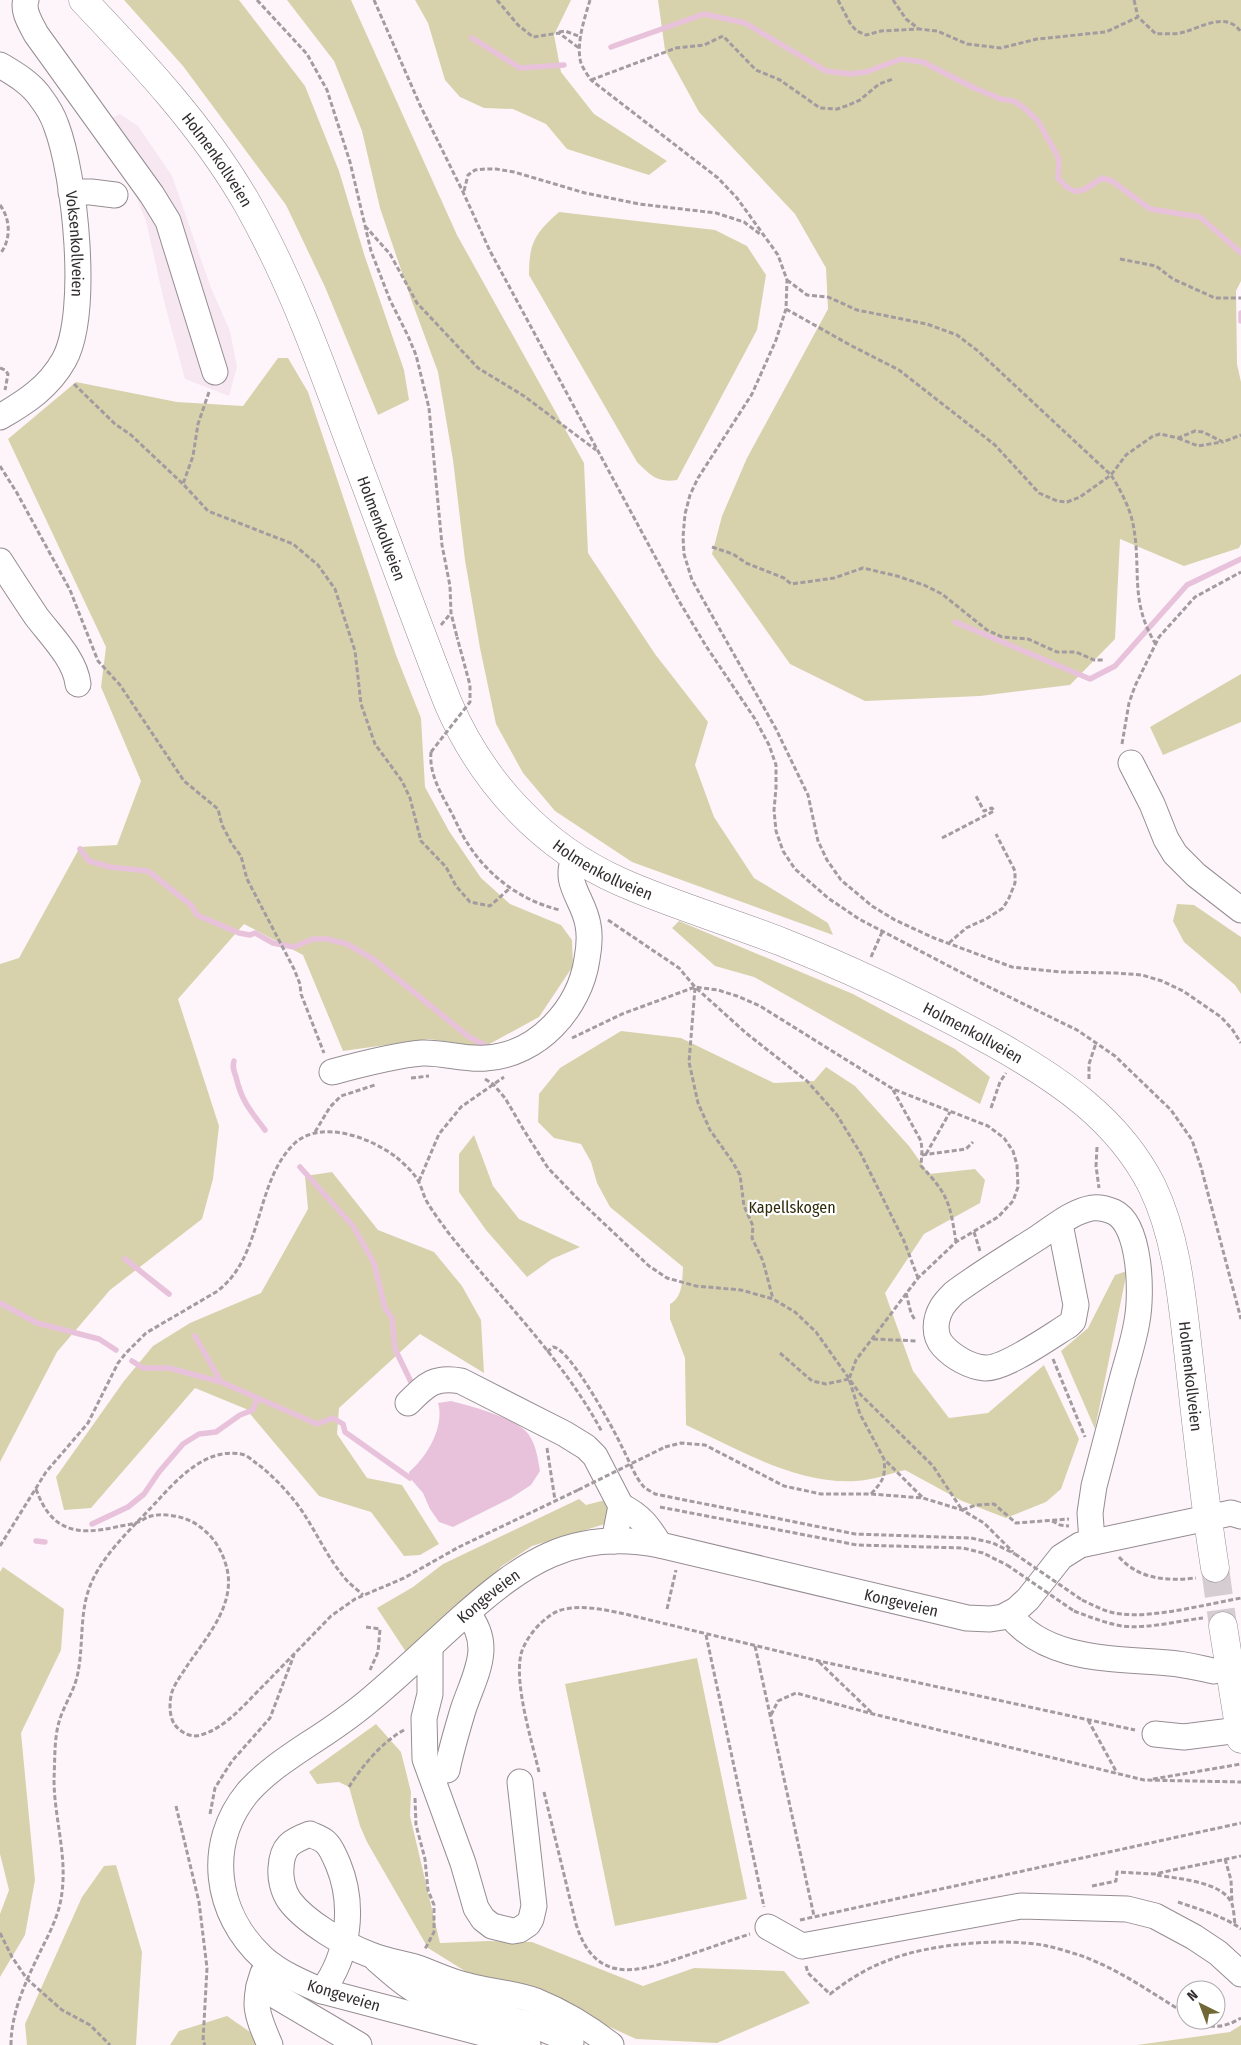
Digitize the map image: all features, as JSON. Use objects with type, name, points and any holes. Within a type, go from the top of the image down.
[{"type":"main road","name":"Holmenkollveien","points":[[83,0],[172,96],[214,151],[246,202],[275,254],[302,315],[426,647],[461,733],[477,759],[508,799],[547,837],[575,857],[619,881],[782,943],[862,976],[945,1016],[1017,1056],[1059,1082],[1090,1106],[1127,1147],[1144,1172],[1160,1203],[1170,1234],[1179,1276],[1184,1318],[1230,1512],[1204,1573]]},
{"type":"main road","points":[[1214,1622],[1240,1734]]},
{"type":"street","points":[[26,0],[24,4],[28,19],[36,34],[152,195],[168,221],[215,372]]},
{"type":"street","name":"Voksenkollveien","points":[[0,65],[27,83],[41,97],[56,123],[63,146],[71,192],[76,245],[77,309],[69,350],[57,371],[41,391],[1,406]]},
{"type":"street","points":[[71,192],[115,195]]},
{"type":"street","points":[[0,561],[68,660],[76,674],[78,684]]},
{"type":"street","points":[[1126,753],[1175,854],[1196,875],[1241,910]]},
{"type":"street","points":[[332,1072],[414,1054],[474,1059],[493,1058],[518,1050],[537,1039],[551,1027],[568,1010],[580,986],[588,948],[589,926],[570,879],[570,867],[575,857]]},
{"type":"street","points":[[1060,1224],[1076,1305],[1075,1316],[1069,1325],[1018,1356],[986,1368],[957,1358],[938,1340],[936,1327],[938,1314],[953,1294],[1060,1224],[1087,1210],[1100,1208],[1114,1212],[1122,1219],[1131,1236],[1138,1262],[1140,1280],[1138,1321],[1126,1379],[1103,1439],[1092,1541]]},
{"type":"street","points":[[408,1403],[428,1384],[442,1379],[451,1379],[471,1385],[549,1425],[586,1447],[595,1456],[620,1506],[614,1541]]},
{"type":"street","points":[[620,1506],[636,1514],[648,1526],[660,1545]]},
{"type":"street","name":"Kongeveien","points":[[528,2045],[420,2015],[322,1991],[293,1978],[268,1961],[240,1933],[224,1898],[220,1864],[230,1822],[248,1793],[266,1775],[370,1699],[502,1582],[536,1561],[570,1548],[614,1541],[660,1545],[967,1618],[990,1619],[1010,1614],[1028,1599],[1061,1557],[1073,1548],[1092,1541],[1230,1512]]},
{"type":"street","points":[[446,1770],[463,1710],[479,1668],[480,1635],[475,1623],[467,1613]]},
{"type":"street","points":[[1010,1614],[1020,1627],[1044,1643],[1070,1651],[1109,1660],[1171,1663],[1214,1671]]},
{"type":"street","points":[[430,1647],[430,1694],[424,1718],[424,1743],[428,1772],[446,1811],[476,1908],[483,1919],[492,1926],[513,1931],[519,1930],[528,1924],[534,1906],[535,1783]]},
{"type":"street","points":[[1155,1734],[1184,1737],[1240,1734]]},
{"type":"street","points":[[768,1927],[802,1946],[1021,1906],[1127,1908],[1155,1916],[1194,1937],[1218,1953],[1241,1974]]},
{"type":"street","points":[[322,1991],[334,1972],[344,1942],[371,1955],[415,1967],[455,1983],[517,1995],[535,2001],[573,2019],[611,2045]]},
{"type":"street","points":[[371,1955],[405,1984],[420,1993],[534,2025],[571,2042]]},
{"type":"street","points":[[268,1961],[259,1986],[256,2004],[259,2019],[270,2045]]},
{"type":"street","points":[[259,1986],[359,2045]]},
{"type":"path","points":[[257,0],[307,54],[327,90],[350,162],[374,258],[390,300],[408,336],[424,384],[432,435],[442,545],[452,598],[451,613],[470,685],[470,702],[432,752],[432,765],[436,781],[467,844],[489,872],[510,888],[549,907],[609,920],[639,940],[679,968],[695,987],[746,1033],[807,1081],[837,1115],[862,1154],[904,1241],[918,1278]]},
{"type":"path","points":[[374,0],[420,105],[464,192],[490,251],[597,451],[706,646],[755,719],[769,745],[776,765],[774,810],[776,831],[783,851],[795,868],[828,898],[859,919],[883,930],[989,988],[1062,1022],[1096,1042],[1115,1056],[1171,1110],[1192,1140],[1201,1167],[1241,1318]]},
{"type":"path","points":[[497,0],[518,25],[533,37],[565,31],[581,37]]},
{"type":"path","points":[[590,0],[581,37],[580,60],[591,80],[718,178],[737,198],[778,255],[787,280],[786,309],[776,340],[752,394],[698,478],[690,495],[685,514],[684,554],[692,580],[776,729],[808,795],[818,842],[826,860],[841,880],[872,906],[895,920],[1012,967],[1060,972],[1142,975],[1162,981],[1183,991],[1221,1017],[1241,1043]]},
{"type":"path","points":[[838,0],[856,31],[866,35],[881,31],[919,29],[937,31],[967,44],[1001,48],[1037,39],[1106,32],[1138,17]]},
{"type":"path","points":[[893,0],[906,19],[919,29]]},
{"type":"path","points":[[1134,0],[1138,17],[1156,34],[1182,33],[1200,25],[1225,21],[1238,27],[1241,32]]},
{"type":"path","points":[[558,33],[580,48]]},
{"type":"path","points":[[591,80],[676,48],[704,45],[723,36],[756,70],[780,80],[820,108],[837,109],[846,106],[860,100],[879,84],[893,79]]},
{"type":"path","points":[[464,192],[468,176],[476,170],[496,169],[585,193],[639,204],[716,213],[744,222],[764,237]]},
{"type":"path","points":[[0,206],[7,219],[8,235],[5,248],[0,254]]},
{"type":"path","points":[[365,226],[390,254],[417,303],[478,368],[524,396],[597,451]]},
{"type":"path","points":[[1120,259],[1156,266],[1173,280],[1215,298],[1241,298]]},
{"type":"path","points":[[787,280],[807,295],[828,296],[857,310],[927,324],[957,335],[978,351],[1111,475],[1133,523],[1137,557],[1137,590],[1143,618],[1155,644]]},
{"type":"path","points":[[786,309],[899,370],[995,445],[1039,493],[1057,501],[1067,502],[1080,497],[1111,475],[1126,455],[1153,436],[1160,434],[1178,438],[1198,446],[1222,442],[1241,435]]},
{"type":"path","points":[[0,368],[8,374],[1,406]]},
{"type":"path","points":[[57,371],[79,388],[115,424],[131,435],[183,484],[208,511],[293,544],[318,565],[335,588],[354,651],[361,704],[375,744],[402,781],[410,798],[421,841],[446,867],[456,886],[470,902],[490,906],[510,888]]},
{"type":"path","points":[[183,484],[193,456],[198,424],[215,372]]},
{"type":"path","points":[[1178,438],[1195,432],[1203,432],[1222,442]]},
{"type":"path","points":[[0,466],[17,493],[70,590],[98,660],[120,685],[184,781],[218,810],[222,825],[241,856],[247,879],[294,969],[309,1018],[341,1096]]},
{"type":"path","points":[[712,547],[733,554],[746,563],[784,578],[792,584],[834,578],[863,568],[897,576],[924,584],[942,594],[987,630],[1002,637],[1028,639],[1057,652],[1076,652],[1094,660],[1103,660]]},
{"type":"path","points":[[1126,753],[1129,703],[1155,644],[1173,620],[1196,597],[1241,572]]},
{"type":"path","points":[[942,838],[994,811],[992,808],[984,811],[976,796]]},
{"type":"path","points":[[949,943],[966,928],[1003,908],[1009,898],[1015,883],[1015,872],[996,834]]},
{"type":"path","points":[[862,976],[883,930]]},
{"type":"path","points":[[695,987],[689,1062],[698,1103],[710,1130],[740,1175],[744,1206],[753,1226],[752,1238],[763,1261],[773,1299]]},
{"type":"path","points":[[570,1039],[622,1014],[695,987],[718,990],[760,1006],[893,1089],[988,1126],[1004,1138],[1013,1151],[1017,1165],[1018,1187],[1013,1201],[998,1217],[956,1242],[918,1278],[856,1360],[849,1379],[853,1396],[860,1414],[884,1460],[886,1472],[881,1483],[871,1494]]},
{"type":"path","points":[[1088,1082],[1089,1064],[1096,1042]]},
{"type":"path","points":[[991,1108],[1000,1082],[1017,1056]]},
{"type":"path","points":[[406,1078],[435,1076]]},
{"type":"path","points":[[480,1077],[494,1084],[505,1098],[548,1168],[649,1266],[666,1278],[696,1286],[741,1290],[773,1299],[795,1312],[816,1332],[860,1394],[933,1466],[962,1510]]},
{"type":"path","points":[[314,1133],[330,1107],[341,1096],[379,1084]]},
{"type":"path","points":[[419,1182],[439,1134],[462,1107],[494,1084]]},
{"type":"path","points":[[893,1089],[921,1141],[924,1154]]},
{"type":"path","points":[[950,1112],[924,1154],[921,1166],[939,1185],[951,1208],[956,1242]]},
{"type":"path","points":[[1100,1208],[1096,1166],[1098,1134],[1103,1119]]},
{"type":"path","points":[[0,1546],[57,1458],[76,1439],[88,1423],[118,1364],[135,1342],[152,1329],[216,1292],[236,1274],[248,1248],[279,1164],[295,1143],[304,1136],[314,1133],[334,1132],[352,1134],[395,1156],[414,1175],[426,1199],[447,1230],[576,1390],[592,1412],[604,1436]]},
{"type":"path","points":[[924,1154],[966,1149],[973,1142]]},
{"type":"path","points":[[872,1339],[902,1341],[938,1340]]},
{"type":"path","points":[[547,1352],[553,1347],[557,1347],[582,1378],[608,1420],[638,1478],[645,1487],[655,1494],[855,1534],[971,1538],[993,1543],[1015,1554],[1082,1600],[1103,1610],[1121,1614],[1147,1614],[1241,1598]]},
{"type":"path","points":[[780,1352],[812,1380],[826,1384],[849,1379]]},
{"type":"path","points":[[1051,1353],[1103,1439]]},
{"type":"path","points":[[549,1425],[546,1444],[556,1500]]},
{"type":"path","points":[[36,1489],[42,1505],[52,1517],[70,1529],[92,1532],[138,1522],[149,1516],[159,1514],[194,1522],[206,1531],[215,1542],[229,1572],[226,1604],[217,1622],[172,1692],[172,1721],[178,1729],[187,1735],[199,1736],[214,1730],[233,1716],[331,1616],[346,1605],[363,1595],[404,1578],[459,1547],[665,1447],[681,1443],[705,1445],[784,1486],[821,1494],[871,1494],[923,1498],[962,1510],[984,1523],[1015,1554]]},
{"type":"path","points":[[10,2045],[13,2024],[27,1979],[59,1910],[62,1892],[63,1857],[55,1787],[59,1722],[78,1674],[87,1597],[92,1582],[114,1548],[168,1489],[193,1467],[214,1456],[228,1453],[244,1454],[265,1469],[302,1511],[344,1578],[363,1595]]},
{"type":"path","points":[[884,1460],[923,1498]]},
{"type":"path","points":[[617,1461],[621,1470]]},
{"type":"path","points":[[962,1510],[976,1505],[994,1504],[1011,1520],[1023,1524],[1069,1519],[1097,1499]]},
{"type":"path","points":[[654,1506],[856,1545],[964,1548],[983,1553],[1007,1565],[1074,1611],[1096,1620],[1123,1626],[1214,1622]]},
{"type":"path","points":[[1117,1555],[1130,1567],[1152,1578],[1178,1580],[1204,1573]]},
{"type":"path","points":[[667,1609],[677,1568]]},
{"type":"path","points":[[706,1634],[768,1927],[648,1968],[630,1971],[609,1966],[592,1955],[581,1940],[535,1783],[522,1694],[521,1654],[528,1640],[540,1624],[554,1612],[563,1609],[596,1608],[626,1614],[818,1661],[1155,1734]]},
{"type":"path","points":[[366,1628],[380,1629],[378,1652],[366,1687],[370,1699]]},
{"type":"path","points":[[755,1646],[814,1916],[1241,1823]]},
{"type":"path","points":[[210,1820],[211,1802],[215,1788],[232,1761],[270,1718],[296,1652]]},
{"type":"path","points":[[818,1661],[873,1714]]},
{"type":"path","points":[[771,1715],[778,1701],[796,1693],[873,1714],[1144,1780],[1241,1782]]},
{"type":"path","points":[[1087,1720],[1117,1773]]},
{"type":"path","points":[[349,1787],[356,1776],[392,1737]]},
{"type":"path","points":[[1144,1780],[1241,1764]]},
{"type":"path","points":[[414,1796],[416,1825],[425,1860],[428,1890],[434,1905],[434,1932],[415,1967]]},
{"type":"path","points":[[176,1806],[199,1902],[207,1968],[203,2041],[205,2045]]},
{"type":"path","points":[[1154,1874],[1241,1856]]},
{"type":"path","points":[[1225,1859],[1231,1880],[1235,1924]]},
{"type":"path","points":[[1095,1885],[1116,1881],[1117,1872],[1154,1874],[1204,1884],[1226,1895],[1232,1904]]},
{"type":"path","points":[[0,1933],[12,1957],[27,1979],[62,2010],[90,2025],[110,2045]]},
{"type":"path","points":[[802,1946],[808,1973],[830,1994],[866,1969],[920,1950],[985,1943],[1018,1943],[1046,1946],[1081,1956],[1107,1967],[1176,2008]]},
{"type":"path","points":[[1226,2024],[1241,2018]]},
{"type":"shaded area","points":[[120,114],[138,126],[172,176],[211,288],[230,331],[237,367],[229,396],[185,379],[164,301],[146,221],[106,121]]},
{"type":"shaded area","points":[[451,1401],[504,1418],[523,1429],[533,1443],[540,1471],[531,1485],[511,1498],[453,1527],[439,1522],[430,1509],[423,1493],[410,1478],[409,1472],[428,1450],[437,1431],[440,1412],[438,1403]]},
{"type":"green space","points":[[124,0],[239,0],[305,86],[339,171],[365,257],[404,370],[409,400],[378,415],[325,287],[286,205],[183,66]]},
{"type":"green space","points":[[287,0],[351,0],[457,235],[584,463],[588,553],[655,654],[708,722],[695,765],[714,817],[754,878],[828,923],[833,935],[632,862],[555,811],[523,773],[496,724],[480,648],[465,560],[453,460],[438,372],[380,208],[362,131],[334,61]]},
{"type":"green space","points":[[415,0],[571,0],[554,35],[561,72],[594,114],[667,161],[649,175],[567,149],[546,124],[513,109],[484,108],[460,97],[445,80],[428,23]]},
{"type":"green space","points":[[658,0],[1241,0],[1241,281],[1236,291],[1237,364],[1241,382],[1241,544],[1239,548],[1184,566],[1120,539],[1115,639],[1070,685],[980,696],[865,701],[790,664],[712,554],[722,516],[747,458],[828,309],[826,268],[795,214],[699,112],[665,50]]},
{"type":"green space","points":[[559,212],[715,230],[747,246],[766,275],[757,330],[677,480],[670,481],[654,477],[637,462],[529,275],[530,255],[535,239],[544,226]]},
{"type":"green space","points":[[278,358],[288,358],[308,392],[396,655],[421,718],[425,787],[449,831],[481,878],[510,904],[561,925],[572,940],[573,966],[539,1017],[484,1047],[429,1039],[343,1051],[303,955],[244,924],[178,999],[219,1126],[213,1179],[202,1219],[110,1290],[57,1352],[0,1462],[0,964],[19,958],[80,847],[117,845],[141,781],[101,687],[106,647],[8,439],[76,382],[177,402],[243,406]]},
{"type":"green space","points":[[1241,674],[1241,722],[1163,755],[1150,727]]},
{"type":"green space","points":[[1177,904],[1194,905],[1241,937],[1241,994],[1235,985],[1184,942],[1173,921]]},
{"type":"green space","points":[[679,921],[853,994],[955,1049],[990,1077],[980,1104],[754,977],[715,966],[672,928]]},
{"type":"green space","name":"Kapellskogen","points":[[621,1031],[681,1038],[774,1083],[814,1081],[826,1067],[855,1086],[909,1146],[929,1174],[975,1169],[985,1180],[980,1203],[924,1234],[885,1293],[913,1371],[949,1418],[988,1413],[1044,1365],[1079,1439],[1061,1489],[1046,1502],[1006,1518],[962,1501],[905,1470],[856,1481],[811,1477],[768,1464],[686,1425],[685,1358],[670,1319],[670,1304],[680,1293],[683,1267],[610,1207],[597,1183],[591,1162],[581,1144],[554,1138],[538,1122],[539,1094],[560,1068]]},
{"type":"green space","points":[[474,1135],[493,1186],[519,1219],[580,1247],[552,1259],[527,1277],[486,1230],[459,1192],[459,1154]]},
{"type":"green space","points":[[332,1172],[378,1230],[434,1252],[462,1286],[481,1320],[484,1373],[420,1334],[339,1408],[337,1434],[367,1478],[402,1485],[439,1544],[420,1555],[404,1556],[371,1512],[319,1496],[246,1409],[195,1388],[91,1508],[64,1510],[56,1477],[124,1381],[153,1346],[190,1323],[261,1293],[308,1209],[305,1176]]},
{"type":"green space","points":[[1127,1271],[1095,1429],[1061,1351],[1088,1328],[1115,1275]]},
{"type":"green space","points":[[579,1499],[586,1505],[605,1500],[613,1514],[605,1524],[532,1546],[502,1566],[406,1652],[377,1608],[413,1587],[443,1564]]},
{"type":"green space","points":[[3,1567],[64,1609],[61,1650],[21,1733],[35,1880],[25,1935],[0,1977],[0,1914],[9,1890],[0,1854],[0,1572]]},
{"type":"green space","points":[[697,1658],[747,1899],[615,1926],[565,1684]]},
{"type":"green space","points":[[376,1724],[401,1752],[411,1792],[410,1816],[440,1943],[532,1942],[643,1986],[694,1968],[784,1971],[810,2003],[717,2043],[636,2039],[516,1984],[481,1981],[428,1948],[367,1842],[360,1826],[349,1787],[339,1782],[317,1784],[309,1772]]},
{"type":"green space","points":[[116,1865],[142,1952],[136,2045],[27,2045],[25,2024],[82,1897],[104,1866]]},
{"type":"green space","points":[[227,2016],[250,2032],[258,2045],[170,2045],[179,2031]]},
{"type":"green space","points":[[1241,2025],[1241,2045],[1137,2045],[1230,2032]]},
{"type":"waterway","points":[[611,47],[704,14],[745,23],[826,71],[850,74],[866,72],[901,59],[923,62],[972,87],[1001,99],[1014,101],[1024,108],[1038,121],[1059,160],[1058,178],[1070,189],[1075,191],[1084,190],[1102,178],[1112,181],[1150,209],[1200,217],[1241,253]]},
{"type":"waterway","points":[[472,38],[520,68],[564,65]]},
{"type":"waterway","points":[[1241,313],[1241,321]]},
{"type":"waterway","points":[[955,622],[1090,679],[1115,666],[1187,585],[1241,559]]},
{"type":"waterway","points":[[80,849],[89,861],[110,867],[148,871],[191,905],[197,915],[239,933],[250,935],[255,933],[273,943],[294,947],[313,939],[327,939],[347,944],[373,959],[469,1037],[492,1049]]},
{"type":"waterway","points":[[234,1061],[233,1065],[238,1086],[251,1111],[265,1130]]},
{"type":"waterway","points":[[300,1167],[353,1226],[374,1263],[385,1308],[392,1318],[395,1349],[412,1384]]},
{"type":"waterway","points":[[125,1259],[169,1294]]},
{"type":"waterway","points":[[0,1303],[37,1323],[99,1339],[116,1350]]},
{"type":"waterway","points":[[195,1336],[221,1382]]},
{"type":"waterway","points":[[132,1361],[143,1368],[169,1368],[221,1382],[317,1424],[333,1418],[343,1424],[345,1432],[410,1478]]},
{"type":"waterway","points":[[92,1524],[128,1507],[144,1494],[159,1472],[183,1444],[199,1434],[216,1432],[240,1415],[253,1410],[257,1398]]},
{"type":"waterway","points":[[36,1541],[45,1542]]},
{"type":"tunnel","points":[[1215,1568],[1223,1626]]}]
